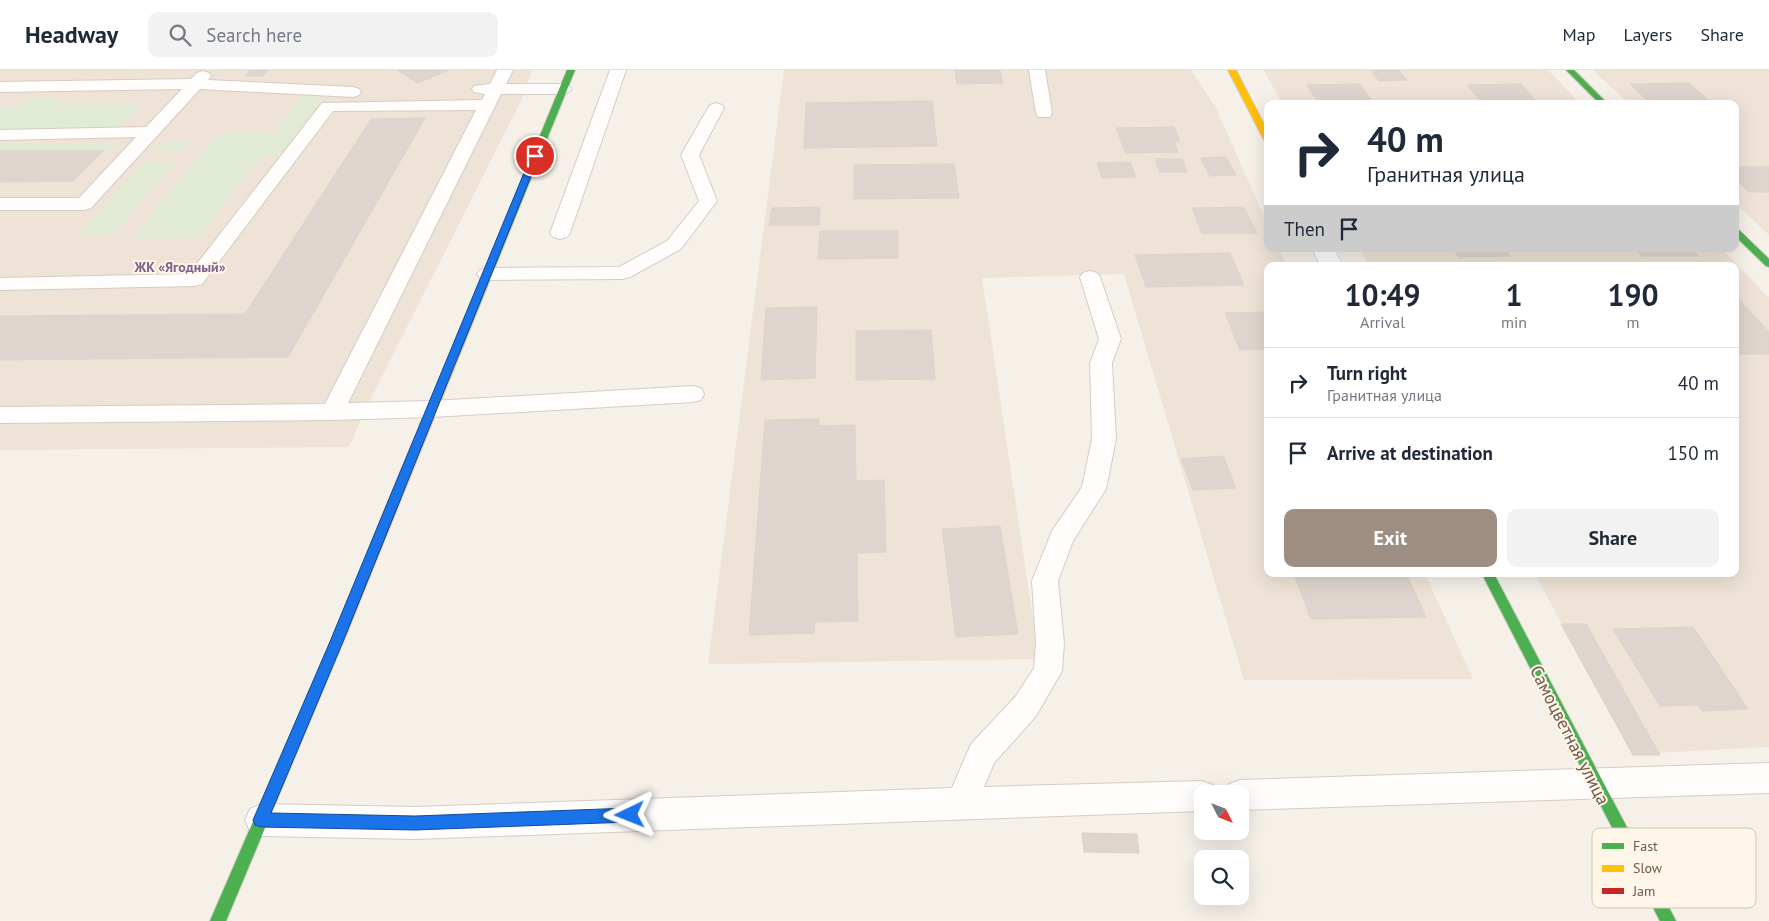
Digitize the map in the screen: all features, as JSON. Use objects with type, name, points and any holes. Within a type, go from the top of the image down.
[{"type":"street","points":[[218,921],[336,644],[571,70]]},
{"type":"street","points":[[1232,70],[1264,132]]},
{"type":"street","points":[[1570,70],[1600,100]]},
{"type":"street","points":[[1739,235],[1769,264]]},
{"type":"street","name":"Самоцветная улица","points":[[1490,577],[1619,828]]},
{"type":"street","name":"Самоцветная улица","points":[[1661,908],[1668,921]]},
{"type":"lane","points":[[332,412],[505,70]]},
{"type":"lane","points":[[560,233],[618,70]]},
{"type":"lane","points":[[1037,70],[1044,113]]},
{"type":"lane","points":[[0,204],[84,204],[203,77]]},
{"type":"lane","points":[[0,87],[203,77],[335,92],[435,90]]},
{"type":"lane","points":[[323,77],[335,92]]},
{"type":"lane","points":[[0,284],[195,280],[328,106],[492,97],[563,88]]},
{"type":"lane","points":[[465,89],[492,97]]},
{"type":"lane","points":[[487,274],[624,273],[674,245],[708,201],[690,155],[716,108]]},
{"type":"lane","points":[[0,135],[152,132]]},
{"type":"lane","points":[[962,802],[982,754],[1026,706],[1048,671],[1050,643],[1045,582],[1061,538],[1094,489],[1104,439],[1101,363],[1110,339],[1090,278]]},
{"type":"lane","points":[[0,415],[332,412],[432,409],[694,394]]},
{"type":"lane","points":[[1249,795],[1769,778]]},
{"type":"lane","points":[[261,820],[415,823],[962,802],[1194,796]]},
{"type":"shaded area","points":[[0,70],[532,70],[522,99],[365,410],[349,447],[0,450]]},
{"type":"shaded area","points":[[784,70],[1191,70],[1216,108],[1264,216],[1264,252],[1280,252],[1285,262],[1264,262],[1264,577],[1426,577],[1473,679],[1244,680],[1124,274],[982,278],[1039,659],[708,664]]},
{"type":"shaded area","points":[[1264,70],[1548,70],[1577,100],[1280,100]]},
{"type":"shaded area","points":[[1593,70],[1769,70],[1769,235],[1739,207],[1739,100],[1625,100]]},
{"type":"shaded area","points":[[1362,252],[1725,252],[1734,262],[1367,262]]},
{"type":"shaded area","points":[[1739,267],[1769,298],[1769,747],[1632,754],[1537,577],[1739,577]]},
{"type":"green space","points":[[326,94],[280,156],[261,156],[198,238],[131,239],[218,134],[273,133],[302,95]]},
{"type":"green space","points":[[38,97],[55,98],[64,104],[143,104],[116,131],[0,132],[0,105],[18,105]]},
{"type":"green space","points":[[164,141],[193,141],[183,152],[154,152]]},
{"type":"green space","points":[[0,143],[117,143],[110,151],[0,151]]},
{"type":"green space","points":[[145,161],[176,161],[114,233],[79,233]]},
{"type":"building","points":[[250,70],[268,70],[263,76],[245,76]]},
{"type":"building","points":[[397,70],[449,70],[418,83]]},
{"type":"building","points":[[955,70],[1000,70],[1003,83],[957,84]]},
{"type":"building","points":[[1371,70],[1399,70],[1407,80],[1379,81]]},
{"type":"building","points":[[1689,83],[1708,100],[1647,100],[1630,84]]},
{"type":"building","points":[[1360,84],[1371,100],[1316,100],[1307,85]]},
{"type":"building","points":[[1521,84],[1535,100],[1480,100],[1467,85]]},
{"type":"building","points":[[932,101],[937,146],[804,148],[806,103]]},
{"type":"building","points":[[425,118],[288,357],[0,360],[0,316],[245,314],[371,119]]},
{"type":"building","points":[[1174,127],[1180,141],[1174,141],[1178,152],[1126,153],[1116,128]]},
{"type":"building","points":[[0,151],[103,151],[73,181],[0,182]]},
{"type":"building","points":[[1226,157],[1236,175],[1210,176],[1201,158]]},
{"type":"building","points":[[1155,159],[1182,159],[1187,172],[1160,172]]},
{"type":"building","points":[[1130,162],[1136,177],[1102,178],[1097,163]]},
{"type":"building","points":[[954,164],[959,198],[854,199],[854,165]]},
{"type":"building","points":[[1739,167],[1769,167],[1769,192],[1749,192],[1739,183]]},
{"type":"building","points":[[820,207],[819,225],[769,225],[772,208]]},
{"type":"building","points":[[1244,207],[1257,233],[1202,233],[1192,208]]},
{"type":"building","points":[[820,231],[898,231],[898,258],[818,259]]},
{"type":"building","points":[[1455,252],[1507,252],[1510,256],[1459,257]]},
{"type":"building","points":[[1639,252],[1695,252],[1698,256],[1642,256]]},
{"type":"building","points":[[1230,253],[1244,285],[1146,287],[1135,255]]},
{"type":"building","points":[[1739,299],[1769,332],[1769,354],[1739,354]]},
{"type":"building","points":[[817,307],[815,378],[761,380],[766,308]]},
{"type":"building","points":[[1264,312],[1264,349],[1240,350],[1225,313]]},
{"type":"building","points":[[931,330],[935,379],[856,380],[856,331]]},
{"type":"building","points":[[819,419],[818,426],[855,425],[856,481],[884,480],[886,552],[857,553],[858,621],[815,622],[814,633],[749,635],[765,420]]},
{"type":"building","points":[[1223,456],[1236,488],[1193,490],[1181,459]]},
{"type":"building","points":[[1000,526],[1018,634],[956,637],[942,529]]},
{"type":"building","points":[[1295,577],[1407,577],[1426,617],[1311,619]]},
{"type":"building","points":[[1561,624],[1586,624],[1660,755],[1633,755]]},
{"type":"building","points":[[1693,627],[1748,709],[1702,711],[1698,705],[1660,706],[1613,629]]},
{"type":"building","points":[[1082,833],[1137,834],[1139,853],[1084,852]]},
{"type":"traffic: fast","points":[[454,356],[571,70]]},
{"type":"traffic: fast","points":[[1570,70],[1600,100]]},
{"type":"traffic: fast","points":[[1739,235],[1769,264]]},
{"type":"traffic: fast","points":[[1490,577],[1620,828]]},
{"type":"traffic: fast","points":[[218,921],[342,630]]},
{"type":"traffic: fast","points":[[1661,908],[1668,921]]},
{"type":"traffic: slow","points":[[1232,70],[1264,132]]},
{"type":"traffic: slow","points":[[395,499],[454,356]]},
{"type":"traffic: jam","points":[[342,630],[395,499]]},
{"type":"district","name":"ЖК «Ягодный»","points":[[180,267]]},
{"type":"route","points":[[535,156],[336,644],[261,820],[415,823],[630,815]]}]
